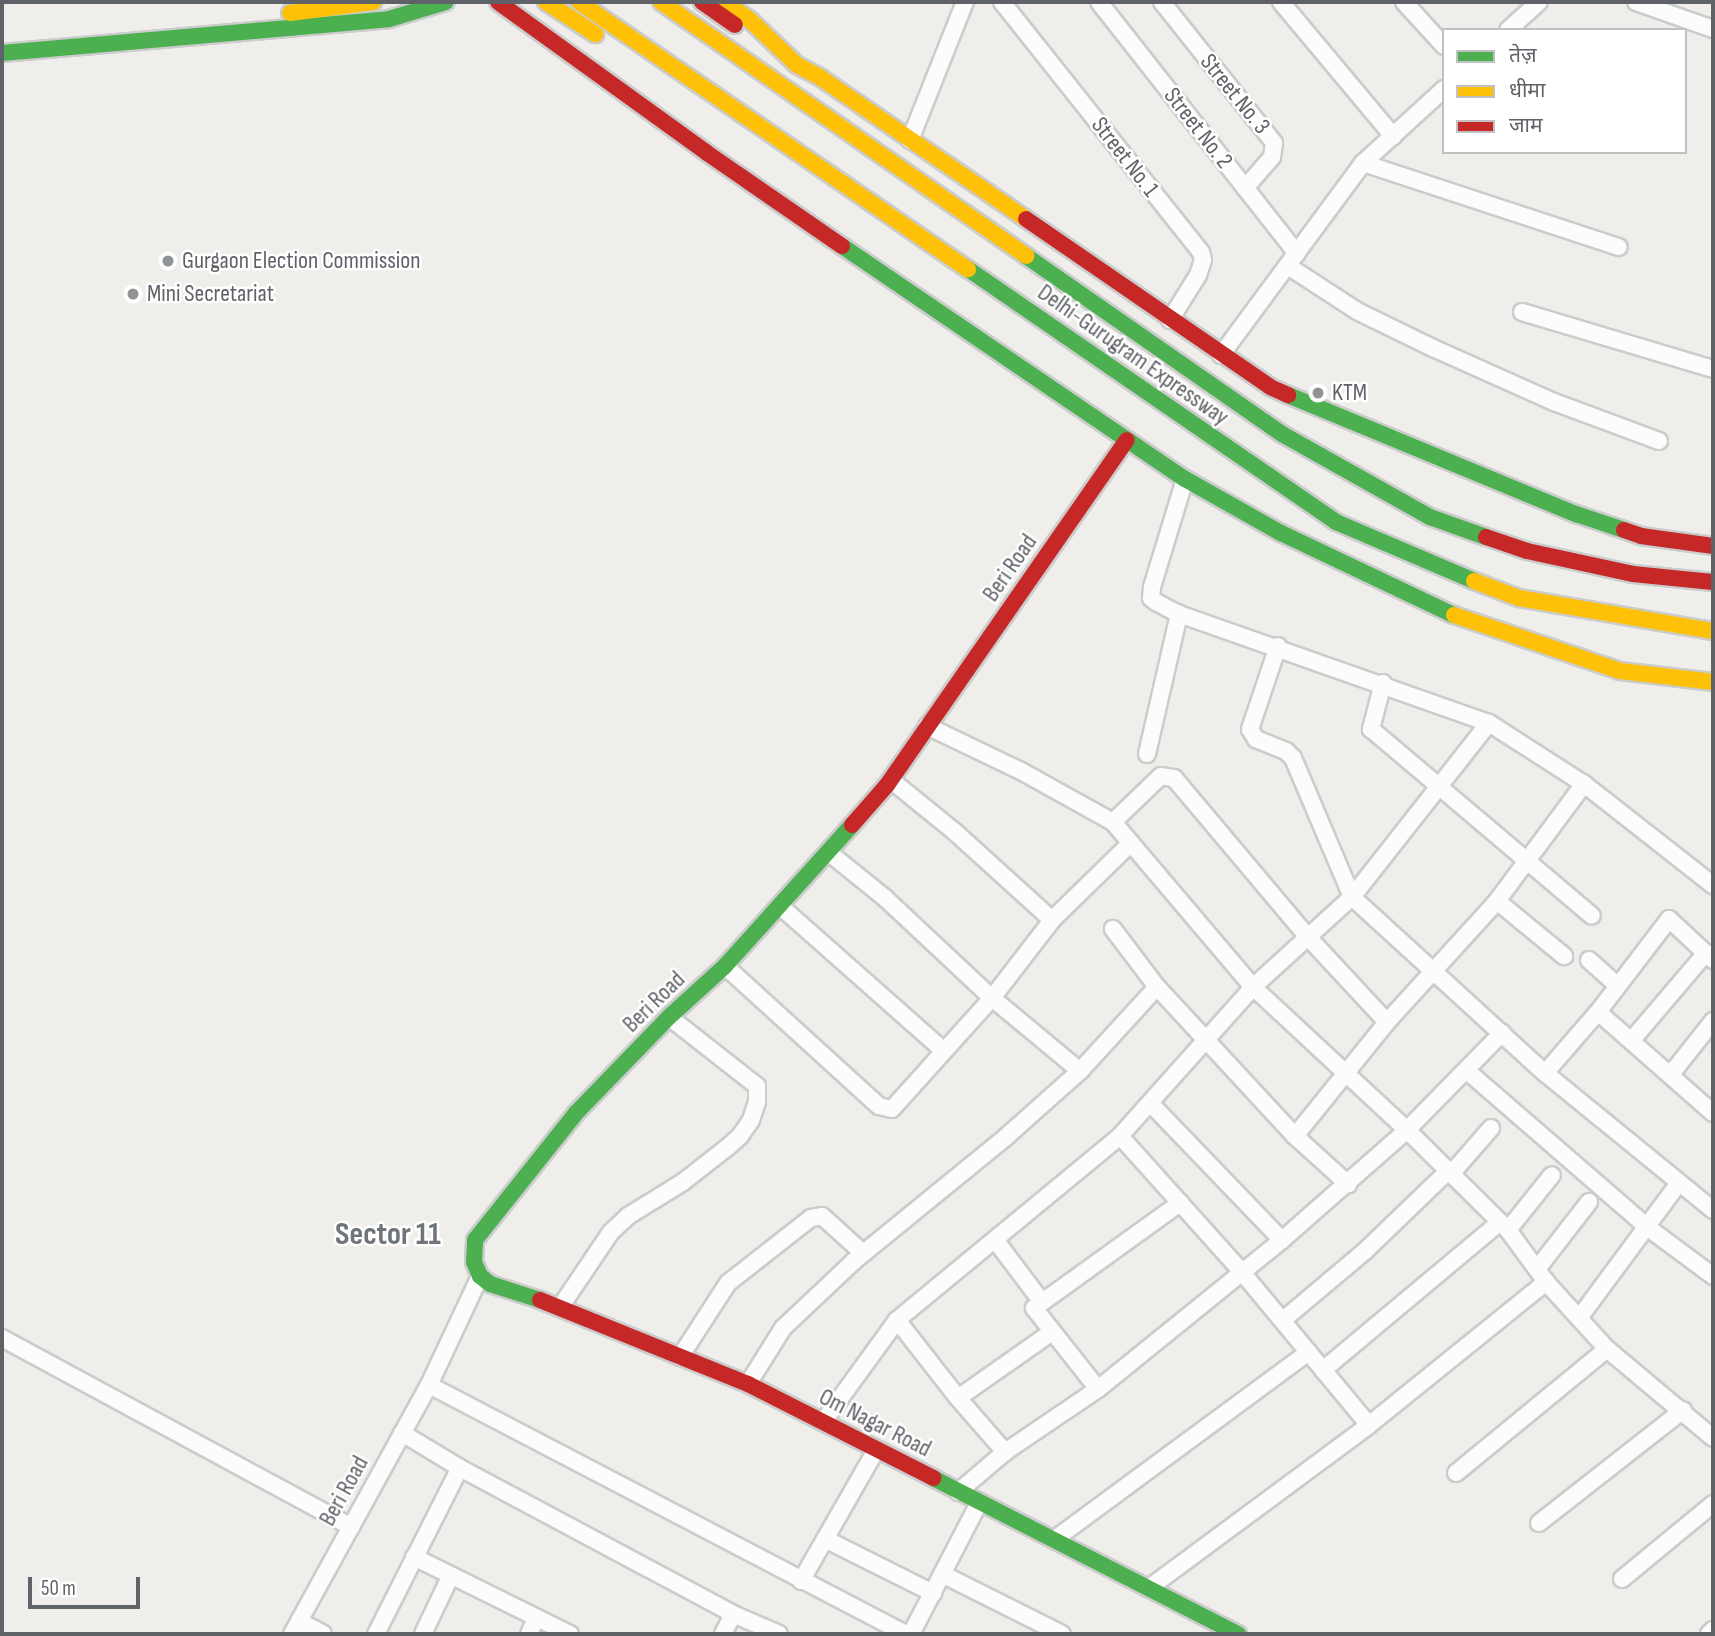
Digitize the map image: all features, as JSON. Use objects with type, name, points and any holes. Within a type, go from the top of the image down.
[{"type":"main road","points":[[2,39],[251,17],[373,2]]},
{"type":"main road","points":[[2,53],[389,19],[446,2]]},
{"type":"main road","points":[[498,2],[707,153],[1127,440],[1185,479],[1281,533],[1449,613],[1620,671],[1713,682]]},
{"type":"main road","points":[[546,2],[603,40]]},
{"type":"main road","name":"Delhi-Gurugram Expressway","points":[[579,2],[1336,522],[1420,560],[1519,598],[1713,631]]},
{"type":"main road","name":"Delhi-Gurugram Expressway","points":[[661,2],[1282,434],[1430,517],[1527,551],[1633,574],[1713,582]]},
{"type":"main road","points":[[702,2],[763,46],[821,78],[1270,387],[1576,514],[1642,536],[1713,546]]},
{"type":"main road","points":[[725,2],[751,21],[797,65],[830,118]]},
{"type":"main road","points":[[626,55],[661,78],[753,121]]},
{"type":"main road","name":"Beri Road","points":[[480,1276],[474,1262],[475,1240],[576,1113],[669,1017],[725,966],[891,780],[1127,440]]},
{"type":"main road","name":"Om Nagar Road","points":[[480,1276],[490,1284],[561,1306],[748,1384],[1238,1634]]},
{"type":"street","points":[[910,140],[965,2]]},
{"type":"street","name":"Street No. 1","points":[[1002,2],[1201,252],[1203,260],[1198,275],[1170,320]]},
{"type":"street","name":"Street No. 2","points":[[1100,2],[1245,188],[1292,260],[1357,311],[1554,402],[1659,441]]},
{"type":"street","name":"Street No. 3","points":[[1162,2],[1274,143],[1272,157],[1245,188]]},
{"type":"street","points":[[1281,2],[1393,136]]},
{"type":"street","points":[[1404,2],[1442,44]]},
{"type":"street","points":[[1510,28],[1537,2]]},
{"type":"street","points":[[1636,2],[1713,29]]},
{"type":"street","points":[[1221,355],[1363,163],[1442,91]]},
{"type":"street","points":[[1363,163],[1619,247]]},
{"type":"street","points":[[1522,312],[1713,369]]},
{"type":"street","points":[[1185,479],[1150,594],[1156,602],[1179,614],[1278,646],[1489,723],[1584,784],[1713,885]]},
{"type":"street","points":[[1147,754],[1179,614]]},
{"type":"street","points":[[1278,646],[1251,732],[1255,739],[1286,751],[1293,758],[1352,897],[1433,968],[1545,1073],[1713,1210]]},
{"type":"street","points":[[1383,684],[1371,729],[1592,916]]},
{"type":"street","points":[[823,1422],[897,1320],[1120,1136],[1252,987],[1352,897],[1440,789],[1489,723]]},
{"type":"street","points":[[927,726],[1021,771],[1113,822],[1252,987],[1407,1130],[1504,1226],[1541,1275],[1607,1349],[1683,1409],[1713,1438]]},
{"type":"street","points":[[1113,822],[1161,776],[1174,778],[1307,936],[1387,1021]]},
{"type":"street","points":[[891,780],[955,832],[1052,920]]},
{"type":"street","points":[[1295,1136],[1387,1021],[1497,901],[1584,784]]},
{"type":"street","points":[[725,966],[879,1106],[896,1108],[943,1050],[992,998],[1052,920],[1131,843]]},
{"type":"street","points":[[828,852],[885,898],[992,998],[1080,1071]]},
{"type":"street","points":[[1497,901],[1564,956]]},
{"type":"street","points":[[780,906],[943,1050]]},
{"type":"street","points":[[1545,1073],[1598,1012],[1669,919],[1710,956],[1631,1041]]},
{"type":"street","points":[[1113,929],[1157,987],[1206,1042],[1295,1136],[1348,1184]]},
{"type":"street","points":[[1589,960],[1617,985]]},
{"type":"street","points":[[748,1384],[783,1328],[863,1253],[1007,1136],[1080,1071],[1157,987]]},
{"type":"street","points":[[1598,1012],[1713,1113]]},
{"type":"street","points":[[561,1306],[611,1232],[628,1216],[683,1182],[740,1136],[751,1120],[757,1102],[757,1086],[669,1017]]},
{"type":"street","points":[[1671,1074],[1713,1021]]},
{"type":"street","points":[[958,1492],[1005,1452],[1098,1389],[1241,1271],[1282,1241],[1407,1130],[1502,1032]]},
{"type":"street","points":[[1466,1070],[1647,1227],[1713,1276]]},
{"type":"street","points":[[1151,1104],[1282,1241]]},
{"type":"street","points":[[1283,1320],[1365,1251],[1449,1172],[1491,1128]]},
{"type":"street","points":[[1120,1136],[1241,1271],[1369,1425]]},
{"type":"street","points":[[1322,1370],[1504,1226],[1552,1175]]},
{"type":"street","points":[[1579,1318],[1678,1184]]},
{"type":"street","points":[[1149,1588],[1369,1425],[1541,1275],[1590,1202]]},
{"type":"street","points":[[1098,1389],[1035,1310],[1042,1301],[1180,1203]]},
{"type":"street","points":[[680,1357],[728,1283],[811,1218],[822,1216],[863,1253]]},
{"type":"street","points":[[996,1241],[1042,1301]]},
{"type":"street","name":"Beri Road","points":[[296,1628],[429,1385],[480,1276]]},
{"type":"street","points":[[897,1320],[958,1398],[1005,1452]]},
{"type":"street","points":[[958,1398],[1052,1332]]},
{"type":"street","points":[[2,1338],[351,1527]]},
{"type":"street","points":[[1455,1474],[1607,1349]]},
{"type":"street","points":[[1055,1539],[1309,1352]]},
{"type":"street","points":[[429,1385],[905,1634]]},
{"type":"street","points":[[1539,1523],[1683,1409]]},
{"type":"street","points":[[402,1433],[460,1468],[733,1614],[779,1634]]},
{"type":"street","points":[[801,1581],[876,1450]]},
{"type":"street","points":[[376,1634],[460,1468]]},
{"type":"street","points":[[911,1634],[979,1503]]},
{"type":"street","points":[[1622,1579],[1713,1504]]},
{"type":"street","points":[[825,1539],[933,1593]]},
{"type":"street","points":[[414,1556],[570,1634]]},
{"type":"street","points":[[942,1574],[1034,1628],[1062,1634]]},
{"type":"street","points":[[423,1634],[452,1575]]},
{"type":"street","points":[[723,1634],[733,1614]]},
{"type":"street","points":[[529,1634],[536,1618]]},
{"type":"street","points":[[296,1628],[323,1634]]},
{"type":"street","points":[[1709,1634],[1713,1630]]},
{"type":"traffic: fast","points":[[2,53],[389,19],[446,2]]},
{"type":"traffic: fast","points":[[842,246],[1185,479],[1281,533],[1454,615]]},
{"type":"traffic: fast","points":[[1026,256],[1282,434],[1430,517],[1486,537]]},
{"type":"traffic: fast","points":[[968,269],[1336,522],[1474,581]]},
{"type":"traffic: fast","points":[[1288,395],[1576,514],[1624,530]]},
{"type":"traffic: fast","points":[[540,1300],[490,1284],[480,1276],[474,1262],[475,1240],[576,1113],[669,1017],[725,966],[852,825]]},
{"type":"traffic: fast","points":[[933,1478],[1238,1634]]},
{"type":"traffic: slow","points":[[290,13],[373,2]]},
{"type":"traffic: slow","points":[[546,2],[595,34]]},
{"type":"traffic: slow","points":[[579,2],[968,269]]},
{"type":"traffic: slow","points":[[661,2],[1026,256]]},
{"type":"traffic: slow","points":[[725,2],[751,21],[797,65],[821,78],[1026,219]]},
{"type":"traffic: slow","points":[[1474,581],[1519,598],[1713,631]]},
{"type":"traffic: slow","points":[[1454,615],[1620,671],[1713,682]]},
{"type":"traffic: jam","points":[[498,2],[707,153],[842,246]]},
{"type":"traffic: jam","points":[[702,2],[735,25]]},
{"type":"traffic: jam","points":[[1026,219],[1270,387],[1288,395]]},
{"type":"traffic: jam","points":[[852,825],[887,785],[1127,440]]},
{"type":"traffic: jam","points":[[1624,530],[1641,536],[1713,546]]},
{"type":"traffic: jam","points":[[1486,537],[1527,551],[1633,574],[1713,582]]},
{"type":"traffic: jam","points":[[540,1300],[748,1384],[933,1478]]},
{"type":"place","name":"Gurgaon Election Commission","points":[[168,261]]},
{"type":"place","name":"Mini Secretariat","points":[[133,294]]},
{"type":"place","name":"KTM","points":[[1318,393]]},
{"type":"district","name":"Sector 11","points":[[388,1235]]}]
